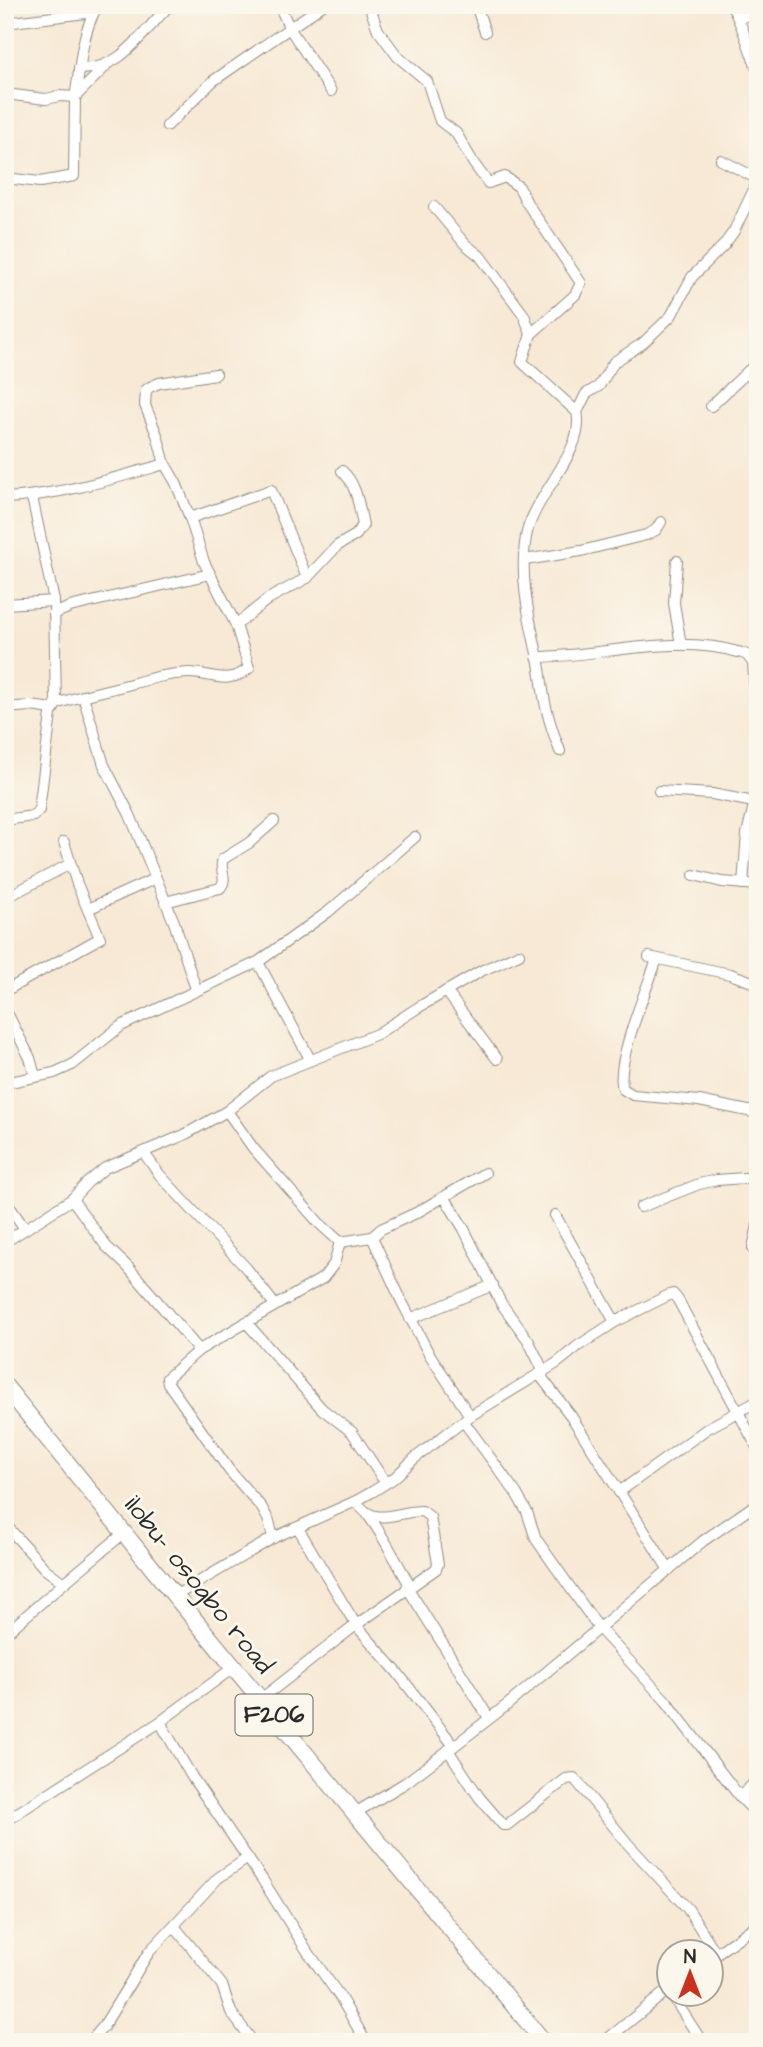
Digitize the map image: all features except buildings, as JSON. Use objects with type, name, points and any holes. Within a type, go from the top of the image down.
[{"type":"main road","name":"ilobu- osogbo road","points":[[5,1386],[544,2042]]},
{"type":"street","points":[[5,94],[46,99],[75,97],[105,67],[117,60],[170,5]]},
{"type":"street","points":[[279,5],[290,29],[331,91]]},
{"type":"street","points":[[167,126],[213,81],[323,5]]},
{"type":"street","points":[[369,5],[378,30],[398,57],[427,81],[440,121],[456,133],[488,183],[505,177],[519,187],[527,203],[582,282],[575,295],[531,334],[522,362],[577,412]]},
{"type":"street","points":[[476,5],[485,32]]},
{"type":"street","points":[[731,5],[739,18],[740,27],[758,70]]},
{"type":"street","points":[[5,23],[95,9]]},
{"type":"street","points":[[5,178],[40,182],[75,176],[75,97],[85,32],[95,9]]},
{"type":"street","points":[[739,18],[758,12]]},
{"type":"street","points":[[79,68],[92,70],[105,67]]},
{"type":"street","points":[[560,751],[547,710],[529,627],[525,560],[528,530],[545,490],[574,446],[579,429],[577,412],[586,394],[599,386],[614,362],[643,343],[671,316],[692,277],[734,231],[758,180],[721,160]]},
{"type":"street","points":[[434,207],[465,244],[480,256],[524,315],[531,334]]},
{"type":"street","points":[[711,406],[758,362]]},
{"type":"street","points":[[747,372],[758,386]]},
{"type":"street","points":[[5,708],[55,706],[164,674],[198,672],[205,677],[225,678],[243,674],[249,668],[236,625],[210,573],[176,483],[165,464],[145,405],[146,390],[159,383],[216,374]]},
{"type":"street","points":[[5,498],[32,497],[83,487],[165,464]]},
{"type":"street","points":[[236,625],[268,598],[307,578],[337,547],[356,535],[363,525],[349,477],[342,471]]},
{"type":"street","points":[[190,518],[271,490],[307,578]]},
{"type":"street","points":[[5,820],[33,816],[39,810],[55,706],[54,601],[32,497]]},
{"type":"street","points":[[525,560],[581,551],[646,535],[662,523]]},
{"type":"street","points":[[677,561],[674,603],[681,645]]},
{"type":"street","points":[[54,614],[70,607],[210,573]]},
{"type":"street","points":[[5,604],[54,601]]},
{"type":"street","points":[[537,657],[637,646],[681,645],[736,651],[751,658],[755,672],[758,730]]},
{"type":"street","points":[[83,696],[104,765],[130,816],[196,989]]},
{"type":"street","points":[[743,884],[745,843],[758,789]]},
{"type":"street","points":[[659,792],[712,794],[754,802]]},
{"type":"street","points":[[165,902],[220,888],[225,883],[221,868],[223,859],[248,843],[274,821]]},
{"type":"street","points":[[5,1083],[54,1073],[72,1065],[121,1026],[258,961],[328,912],[415,837]]},
{"type":"street","points":[[5,991],[100,940],[100,933],[70,864],[64,842]]},
{"type":"street","points":[[5,898],[70,864]]},
{"type":"street","points":[[694,875],[722,882],[758,885]]},
{"type":"street","points":[[88,909],[154,879]]},
{"type":"street","points":[[5,1242],[72,1199],[87,1182],[105,1168],[184,1135],[227,1111],[271,1076],[377,1034],[481,971],[519,954]]},
{"type":"street","points":[[758,984],[730,974],[653,958],[627,1045],[621,1076],[623,1089],[633,1095],[699,1101],[758,1112]]},
{"type":"street","points":[[258,961],[310,1059]]},
{"type":"street","points":[[446,991],[497,1059]]},
{"type":"street","points":[[5,1009],[30,1058],[35,1076]]},
{"type":"street","points":[[227,1111],[272,1171],[318,1223],[340,1242],[372,1237],[381,1229],[445,1198],[485,1173]]},
{"type":"street","points":[[144,1153],[159,1174],[239,1261],[275,1305]]},
{"type":"street","points":[[641,1207],[717,1180],[758,1177]]},
{"type":"street","points":[[445,1198],[501,1303],[528,1340],[543,1370],[542,1378],[571,1416],[669,1570]]},
{"type":"street","points":[[72,1199],[106,1246],[128,1267],[199,1350]]},
{"type":"street","points":[[5,1200],[24,1229]]},
{"type":"street","points":[[555,1215],[615,1322]]},
{"type":"street","points":[[758,1225],[753,1248],[758,1257]]},
{"type":"street","points":[[372,1237],[410,1320],[467,1419],[527,1512],[536,1539],[598,1627],[666,1701],[740,1797],[758,1815]]},
{"type":"street","points":[[273,1538],[266,1514],[222,1462],[167,1380],[169,1375],[199,1350],[323,1278],[334,1264],[340,1242]]},
{"type":"street","points":[[410,1320],[493,1285]]},
{"type":"street","points":[[175,1596],[273,1538],[356,1501],[394,1478],[415,1458],[467,1419],[615,1322],[669,1295],[675,1295],[758,1449]]},
{"type":"street","points":[[246,1322],[322,1409],[352,1432],[385,1482]]},
{"type":"street","points":[[619,1492],[708,1429],[758,1401]]},
{"type":"street","points":[[356,1501],[377,1526],[409,1586],[489,1718]]},
{"type":"street","points":[[355,1813],[405,1783],[451,1748],[703,1541],[758,1503]]},
{"type":"street","points":[[261,1699],[356,1625],[436,1569],[438,1564],[430,1517],[422,1511],[383,1516],[368,1515]]},
{"type":"street","points":[[5,1524],[45,1570],[64,1583]]},
{"type":"street","points":[[298,1528],[356,1625],[397,1672],[451,1748],[479,1797],[503,1825],[507,1825],[566,1779],[574,1778],[628,1844],[688,1909],[704,1938]]},
{"type":"street","points":[[5,1634],[124,1533]]},
{"type":"street","points":[[5,1821],[160,1722],[234,1667]]},
{"type":"street","points":[[160,1722],[192,1777],[340,1997],[366,2042]]},
{"type":"street","points":[[740,1797],[758,1779]]},
{"type":"street","points":[[90,2042],[103,2027],[149,1952],[218,1878],[248,1858]]},
{"type":"street","points":[[724,1949],[758,1924]]},
{"type":"street","points":[[174,1926],[222,1985],[231,2012],[253,2042]]},
{"type":"street","points":[[604,2042],[654,2004]]},
{"type":"street","points":[[680,2008],[702,2042]]}]
